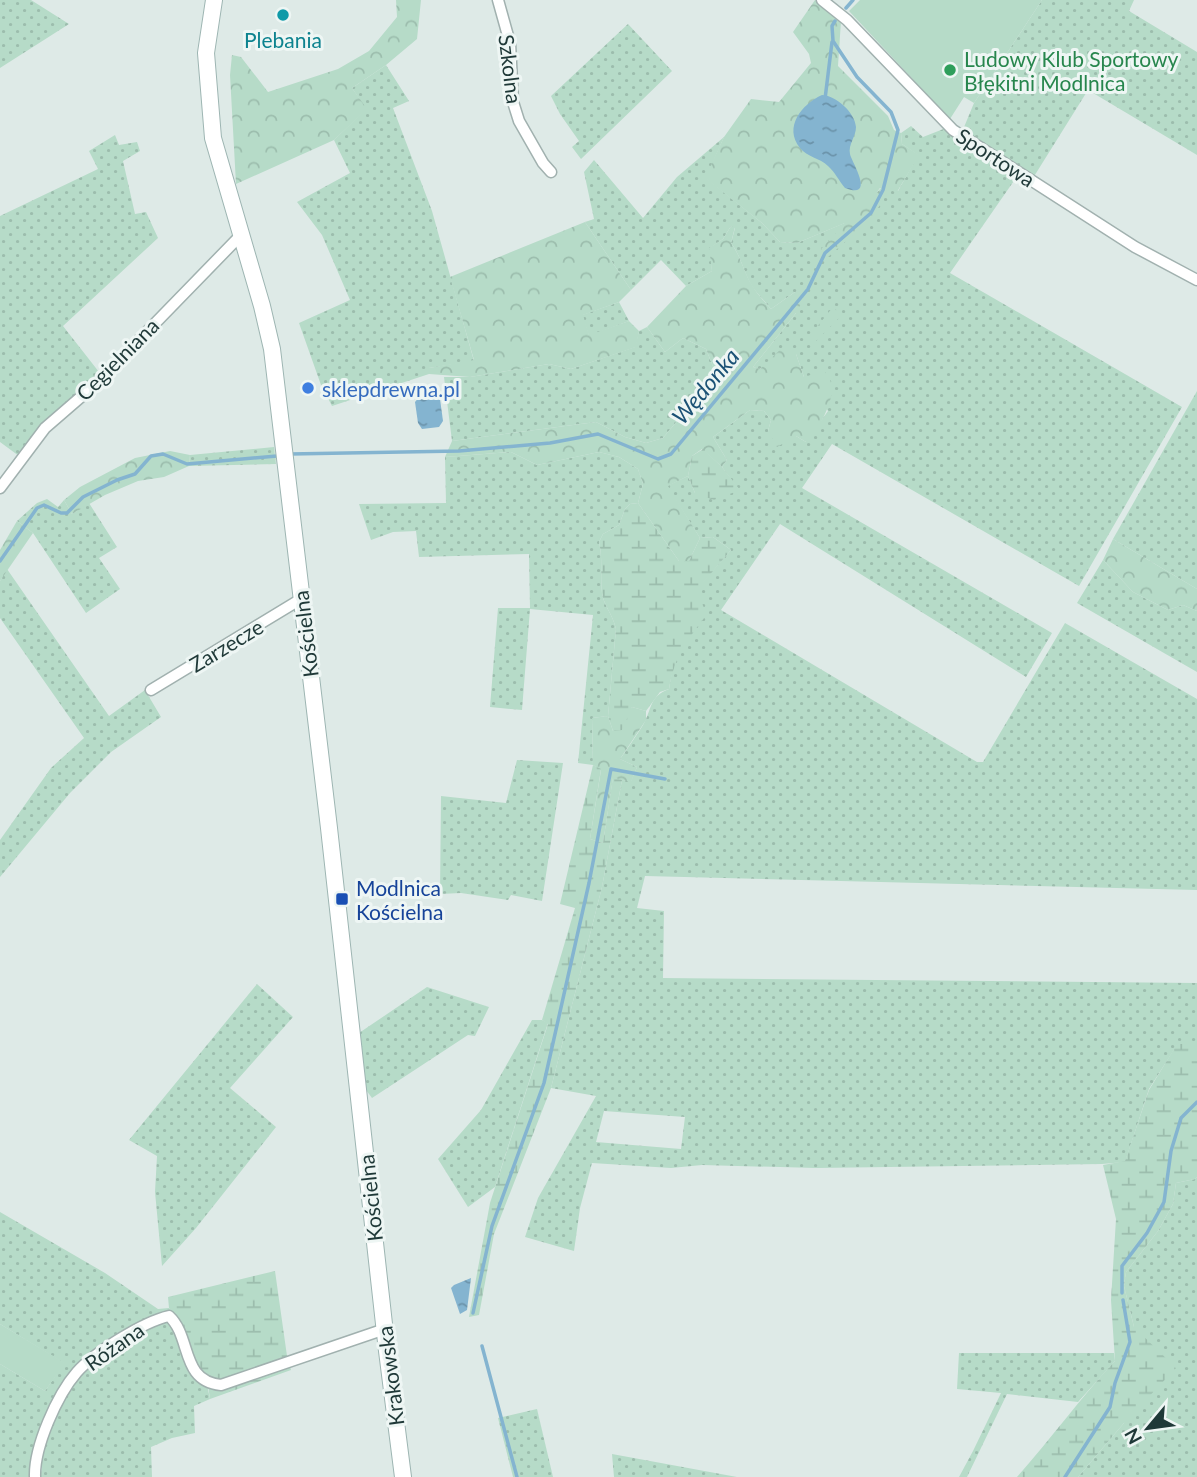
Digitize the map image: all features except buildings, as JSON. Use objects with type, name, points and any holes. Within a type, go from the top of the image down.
[{"type":"street","name":"Kościelna","points":[[214,0],[206,53],[213,138],[272,349],[329,828],[378,1276]]},
{"type":"street","name":"Szkolna","points":[[498,0],[510,43],[513,102],[519,121],[551,172]]},
{"type":"street","name":"Sportowa","points":[[822,0],[847,20],[953,130],[1135,247],[1197,280]]},
{"type":"street","name":"Cegielniana","points":[[0,488],[46,429],[97,383],[240,236]]},
{"type":"street","name":"Zarzecze","points":[[151,690],[301,599]]},
{"type":"street","name":"Krakowska","points":[[378,1276],[404,1477]]},
{"type":"street","name":"Różana","points":[[35,1477],[35,1464],[43,1433],[78,1371],[98,1354],[151,1320],[169,1316],[176,1322],[191,1365],[200,1378],[209,1384],[221,1385],[385,1329]]},
{"type":"green space","points":[[0,0],[31,0],[69,24],[0,68]]},
{"type":"green space","points":[[396,0],[421,0],[417,39],[386,65],[352,88],[367,109],[334,140],[236,184],[230,75],[232,55],[241,57],[268,92],[338,69],[369,51],[397,17]]},
{"type":"green space","points":[[815,0],[841,21],[838,66],[888,116],[894,130],[901,133],[902,144],[919,155],[897,192],[880,188],[877,192],[884,199],[870,220],[828,257],[821,249],[845,223],[797,243],[780,242],[762,223],[705,178],[724,137],[751,99],[779,102],[811,63],[809,54],[793,32]]},
{"type":"green space","name":"Ludowy Klub Sportowy Błękitni Modlnica","points":[[860,0],[1042,0],[974,103],[964,97],[950,119],[849,11]]},
{"type":"green space","points":[[1042,0],[1134,0],[1129,11],[1197,52],[1197,155],[1088,90],[1033,178],[962,132],[974,103]]},
{"type":"green space","points":[[628,24],[672,71],[581,159],[572,147],[579,141],[551,96]]},
{"type":"green space","points":[[386,65],[409,101],[393,108],[432,211],[474,361],[429,368],[429,374],[332,406],[321,385],[299,323],[350,300],[322,235],[297,202],[350,173],[334,140],[366,109],[352,88]]},
{"type":"green space","points":[[911,126],[923,137],[946,128],[1018,175],[950,273],[1182,407],[1079,586],[832,444],[802,488],[1052,633],[1026,677],[780,524],[721,610],[977,762],[983,762],[1065,623],[1197,699],[1197,890],[645,876],[637,908],[664,911],[663,978],[1197,983],[1197,1044],[1177,1045],[1149,1089],[1125,1162],[816,1168],[702,1165],[671,1168],[592,1163],[580,1208],[574,1251],[525,1237],[538,1198],[596,1096],[551,1088],[602,887],[622,780],[631,781],[637,767],[620,759],[643,725],[654,700],[669,689],[673,665],[683,646],[695,591],[731,550],[713,537],[700,538],[667,486],[688,476],[695,493],[739,490],[722,467],[727,460],[713,437],[750,410],[764,411],[771,420],[768,431],[796,436],[806,442],[828,411],[804,377],[796,354],[759,369],[753,367],[796,313],[795,292],[771,309],[752,286],[731,243],[735,228],[731,226],[723,239],[710,248],[712,271],[686,286],[661,260],[631,290],[585,222],[594,219],[584,172],[594,160],[643,218],[677,177],[724,137],[706,178],[762,223],[780,242],[797,243],[847,222],[881,188],[898,191],[918,155],[902,144],[901,133]],"holes":[[[604,1111],[685,1117],[681,1149],[596,1142]]]},
{"type":"green space","points":[[115,135],[119,145],[137,142],[140,151],[123,161],[135,214],[146,212],[158,238],[63,326],[99,372],[43,424],[19,456],[0,442],[0,216],[98,169],[89,151]]},
{"type":"green space","points":[[585,222],[631,290],[619,302],[583,315],[589,335],[629,321],[639,331],[636,347],[571,369],[549,364],[470,377],[429,374],[429,368],[474,360],[450,277]]},
{"type":"green space","points":[[731,226],[735,227],[731,243],[754,288],[771,309],[795,292],[804,298],[796,313],[753,367],[760,369],[782,348],[796,354],[804,377],[824,371],[830,379],[831,396],[812,441],[806,442],[796,436],[777,447],[768,431],[771,420],[764,411],[750,410],[713,437],[727,460],[722,467],[702,449],[692,456],[688,476],[668,486],[700,538],[689,561],[679,561],[638,503],[643,484],[638,469],[619,457],[599,452],[537,465],[511,452],[445,457],[452,441],[596,422],[625,437],[646,443],[663,438],[716,374],[706,349],[683,338],[665,352],[647,327],[686,286],[712,271],[709,248],[723,239]]},
{"type":"green space","points":[[619,302],[629,321],[589,336],[582,315]]},
{"type":"green space","points":[[833,307],[842,315],[814,343],[808,338]]},
{"type":"green space","points":[[647,327],[665,352],[683,338],[706,349],[716,374],[663,438],[646,443],[625,437],[596,422],[452,441],[444,377],[470,377],[549,364],[571,369],[635,347],[639,331]]},
{"type":"green space","points":[[1197,391],[1197,589],[1113,539]]},
{"type":"green space","points":[[274,447],[276,464],[189,466],[190,455]]},
{"type":"green space","points":[[703,449],[740,490],[714,500],[695,493],[688,476],[692,456]]},
{"type":"green space","points":[[170,451],[190,455],[189,466],[164,477],[138,481],[105,495],[72,514],[64,500],[80,487],[135,458]]},
{"type":"green space","points":[[511,452],[537,465],[599,452],[619,457],[638,469],[643,484],[638,503],[630,504],[625,509],[619,525],[603,534],[599,542],[603,597],[616,629],[608,716],[592,718],[593,765],[578,763],[593,615],[530,609],[522,710],[490,707],[498,608],[530,608],[529,554],[419,557],[416,531],[393,532],[371,540],[359,504],[446,503],[445,457]]},
{"type":"green space","points":[[47,499],[58,507],[64,500],[72,514],[89,503],[117,547],[99,558],[120,589],[86,613],[33,533],[17,521],[37,503]]},
{"type":"green space","points":[[638,503],[679,561],[689,561],[700,538],[713,537],[731,550],[696,591],[707,614],[678,657],[669,689],[660,692],[646,711],[632,707],[622,730],[613,731],[608,716],[616,629],[603,597],[599,542],[603,534],[619,525],[625,509],[630,504]]},
{"type":"green space","points":[[17,521],[33,533],[0,581],[0,550]]},
{"type":"green space","points":[[1113,539],[1197,589],[1197,611],[1183,605],[1168,610],[1133,592],[1103,560]]},
{"type":"green space","points":[[1103,560],[1133,592],[1168,610],[1183,605],[1197,611],[1197,672],[1077,603]]},
{"type":"green space","points":[[7,569],[109,716],[145,690],[161,717],[111,752],[70,793],[0,877],[0,840],[51,768],[84,738],[0,618],[0,581]]},
{"type":"green space","points":[[632,707],[646,711],[646,720],[620,759],[637,767],[631,782],[613,778],[603,843],[590,839],[601,770],[593,765],[592,718],[608,716],[613,731]]},
{"type":"green space","points":[[517,760],[563,763],[542,901],[511,895],[508,900],[461,893],[440,894],[441,796],[506,803]]},
{"type":"green space","points":[[593,765],[601,769],[590,839],[603,843],[613,777],[622,780],[602,887],[551,1088],[494,1234],[479,1315],[469,1317],[490,1203],[548,1024],[542,1020],[575,908],[560,904]]},
{"type":"green space","points":[[257,984],[293,1017],[230,1088],[276,1127],[196,1228],[162,1266],[155,1192],[157,1156],[129,1140]]},
{"type":"green space","points":[[427,987],[489,1007],[475,1036],[468,1035],[372,1098],[366,1090],[359,1033]]},
{"type":"green space","points":[[532,1020],[548,1023],[495,1187],[468,1207],[438,1159],[481,1110]]},
{"type":"green space","points":[[1177,1044],[1197,1044],[1197,1177],[1176,1183],[1173,1204],[1158,1231],[1126,1272],[1124,1286],[1134,1327],[1176,1368],[1078,1477],[1017,1477],[1115,1361],[1111,1300],[1116,1219],[1103,1165],[1125,1161],[1149,1090]]},
{"type":"green space","points":[[1197,1177],[1197,1477],[1078,1477],[1124,1423],[1134,1327],[1124,1286],[1126,1272],[1158,1231],[1173,1204],[1176,1183]]},
{"type":"green space","points":[[0,1212],[105,1273],[158,1309],[169,1308],[183,1329],[200,1363],[210,1399],[194,1406],[195,1433],[172,1438],[151,1447],[152,1477],[40,1477],[42,1468],[35,1452],[32,1477],[0,1477],[0,1364],[45,1391],[64,1363],[0,1324]]},
{"type":"green space","points":[[275,1271],[291,1370],[210,1399],[207,1379],[194,1360],[178,1320],[169,1308],[168,1297]]},
{"type":"green space","points":[[0,1324],[65,1363],[45,1391],[0,1364]]},
{"type":"green space","points":[[959,1353],[1114,1353],[1115,1361],[1078,1402],[1007,1394],[967,1477],[959,1477],[1001,1393],[957,1389]]},
{"type":"green space","points":[[537,1409],[553,1477],[513,1477],[498,1418]]},
{"type":"green space","points":[[612,1454],[737,1477],[614,1477]]},
{"type":"water","points":[[822,95],[844,105],[855,121],[856,131],[850,150],[860,178],[859,189],[845,188],[825,163],[803,151],[795,140],[793,132],[797,117],[808,104]]},
{"type":"water","points":[[435,393],[440,399],[443,421],[439,427],[422,429],[418,423],[415,402],[421,395]]},
{"type":"water","points":[[471,1278],[467,1310],[460,1314],[451,1288]]},
{"type":"waterway","name":"Wędonka","points":[[846,8],[853,0]]},
{"type":"waterway","name":"Wędonka","points":[[290,454],[459,451],[550,443],[598,434],[658,459],[671,454],[808,289],[825,253],[871,213],[883,190],[898,130],[891,112],[857,77],[833,41],[832,26],[835,21]]},
{"type":"waterway","points":[[825,99],[832,42]]},
{"type":"waterway","name":"Wędonka","points":[[0,561],[37,508],[44,505],[67,513],[83,497],[135,474],[151,456],[163,454],[187,464],[277,456]]},
{"type":"waterway","points":[[473,1313],[492,1226],[544,1083],[589,883],[611,769],[665,779]]},
{"type":"waterway","points":[[1122,1293],[1122,1266],[1147,1233],[1164,1202],[1171,1151],[1181,1118],[1197,1102]]},
{"type":"waterway","points":[[1065,1477],[1110,1407],[1115,1383],[1130,1342],[1123,1300]]},
{"type":"waterway","points":[[482,1346],[517,1477]]},
{"type":"place","name":"Plebania","points":[[283,15]]},
{"type":"place","name":"Ludowy Klub Sportowy Błękitni Modlnica","points":[[950,70]]},
{"type":"place","name":"sklepdrewna.pl","points":[[308,388]]},
{"type":"place","name":"Modlnica Kościelna","points":[[342,899]]}]
